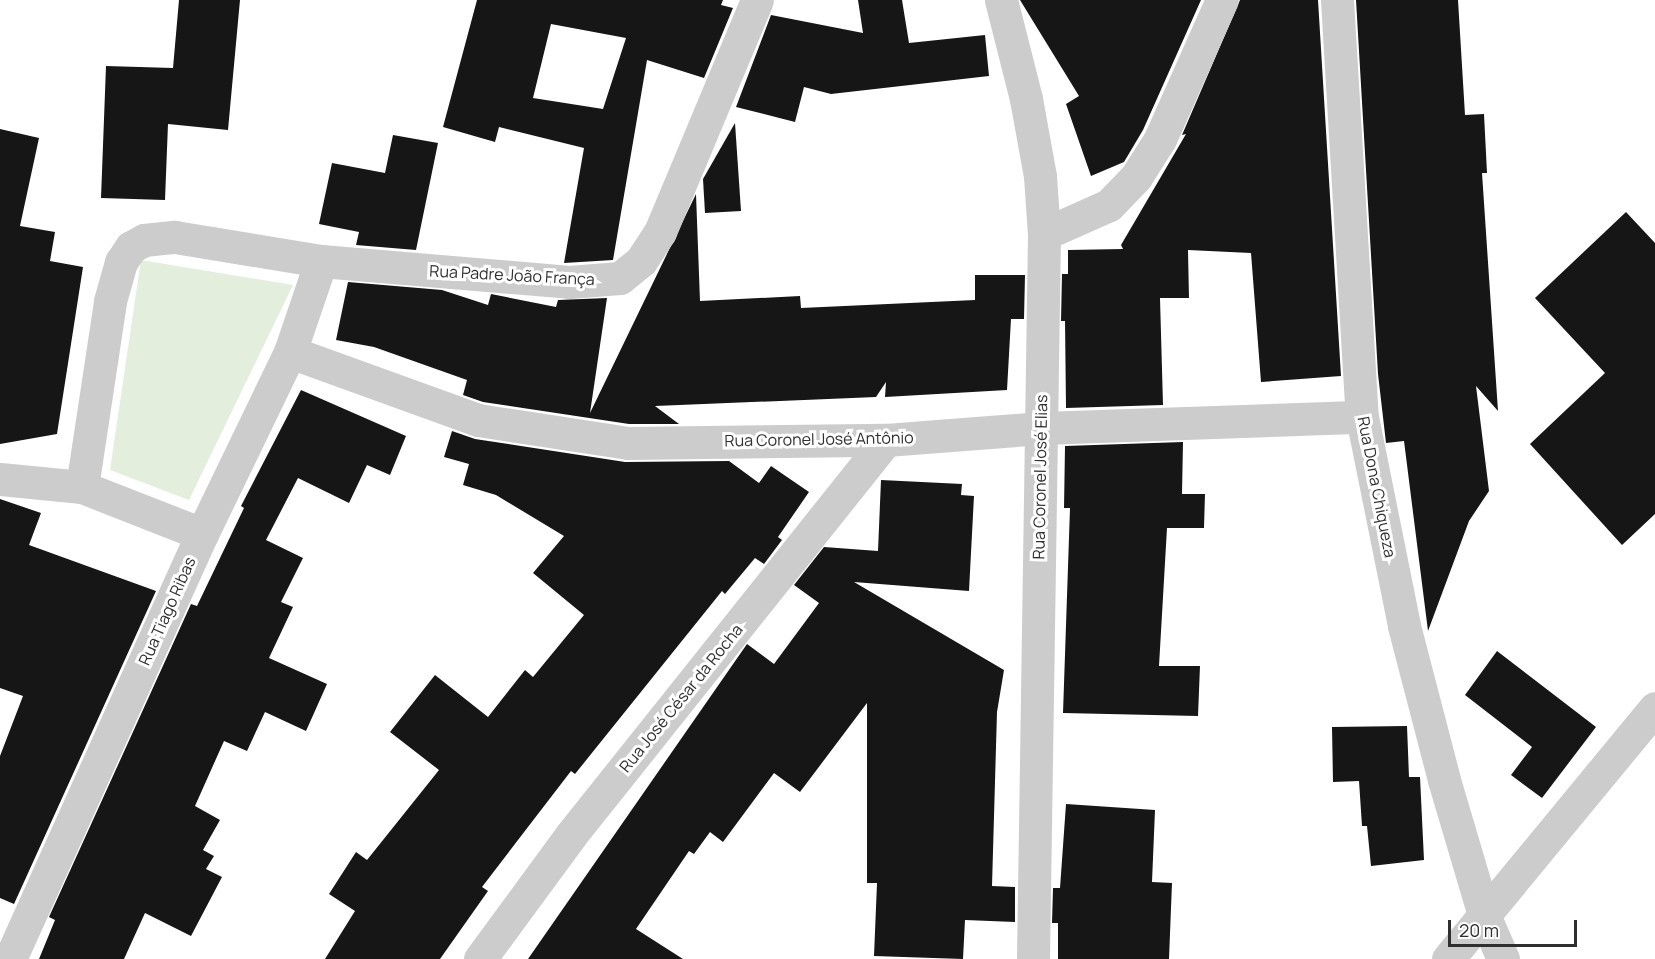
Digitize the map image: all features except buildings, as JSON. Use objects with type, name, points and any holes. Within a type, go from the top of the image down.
[{"type":"street","name":"Rua Padre João França","points":[[82,487],[110,301],[121,262],[131,248],[144,240],[175,237],[321,261],[569,282],[605,281],[625,274],[642,261],[660,232],[757,0]]},
{"type":"street","name":"Rua Coronel José Elias","points":[[1001,0],[1026,99],[1040,176],[1044,234],[1033,959]]},
{"type":"street","points":[[1044,234],[1109,206],[1136,177],[1160,139],[1222,0]]},
{"type":"street","name":"Rua Dona Chiqueza","points":[[1337,0],[1362,417],[1404,626],[1484,915],[1503,959]]},
{"type":"street","name":"Rua Tiago Ribas","points":[[10,959],[202,534],[290,352],[321,261]]},
{"type":"street","name":"Rua Coronel José Antônio","points":[[290,352],[478,420],[550,434],[628,443],[886,440],[1042,428],[1362,417]]},
{"type":"street","name":"Rua José César da Rocha","points":[[480,959],[571,835],[886,440]]},
{"type":"street","points":[[0,479],[82,487],[202,534]]},
{"type":"street","points":[[1448,959],[1655,708]]},
{"type":"green space","points":[[141,260],[293,285],[189,500],[110,470]]}]
